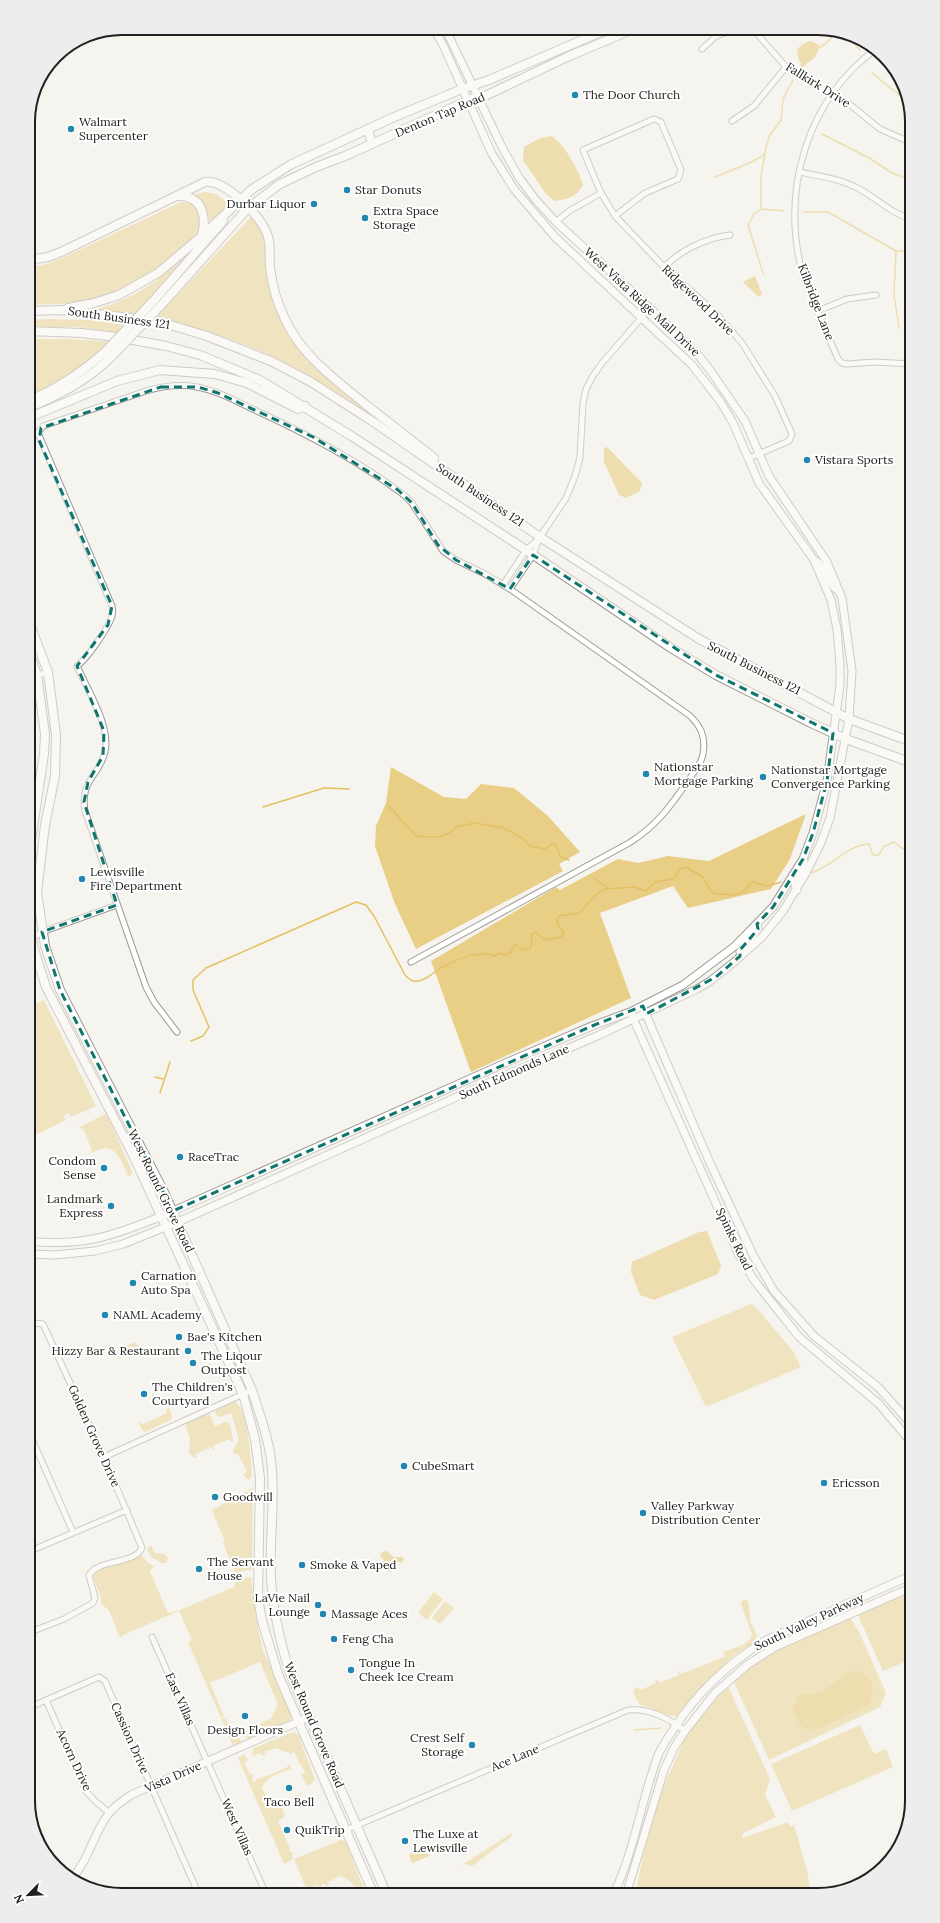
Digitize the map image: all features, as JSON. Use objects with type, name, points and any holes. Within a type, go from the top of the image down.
[{"type":"main road","name":"West Vista Ridge Mall Drive","points":[[437,35],[492,154],[514,190],[544,226],[585,267],[642,317],[692,365],[728,414],[750,458],[759,483],[814,560],[830,600],[837,629],[840,665],[840,685],[836,710]]},
{"type":"main road","name":"West Vista Ridge Mall Drive","points":[[448,35],[501,145],[518,176],[535,199],[556,222],[650,308],[699,356],[723,387],[745,421],[769,476],[826,562],[842,598],[852,671],[849,719]]},
{"type":"main road","name":"Denton Tap Road","points":[[227,213],[249,192],[290,164],[368,129],[592,35]]},
{"type":"main road","name":"Denton Tap Road","points":[[160,300],[248,208],[263,195],[292,177],[372,144],[478,96],[485,96],[567,57],[619,35]]},
{"type":"main road","points":[[368,129],[372,144]]},
{"type":"main road","points":[[35,259],[48,256],[79,244],[174,196],[211,181],[225,188],[241,200],[260,220]]},
{"type":"main road","points":[[225,188],[249,192]]},
{"type":"main road","points":[[263,195],[258,210],[260,220],[269,237],[270,267],[279,305],[292,332],[301,346],[324,371],[478,491],[480,496]]},
{"type":"main road","points":[[174,196],[191,198],[203,211],[205,222],[202,236]]},
{"type":"main road","points":[[61,310],[94,303],[119,295],[138,286],[170,263],[227,213]]},
{"type":"main road","points":[[35,405],[89,377],[160,300],[222,223],[227,213]]},
{"type":"main road","points":[[544,226],[556,222]]},
{"type":"main road","name":"South Business 121","points":[[35,311],[61,310],[157,321],[207,336],[273,362],[311,382],[540,537],[698,639],[836,710],[849,719],[905,739]]},
{"type":"main road","name":"South Business 121","points":[[35,331],[82,333],[116,337],[200,355],[260,380],[305,406],[526,550],[671,648],[716,675],[846,739],[905,760]]},
{"type":"main road","points":[[35,398],[48,393],[108,355]]},
{"type":"main road","points":[[35,415],[117,380],[140,373],[160,370],[181,370],[215,374],[246,383],[298,409],[305,406]]},
{"type":"main road","points":[[35,411],[69,397],[76,397]]},
{"type":"main road","points":[[779,509],[785,510],[804,530]]},
{"type":"main road","points":[[814,560],[822,564],[831,585],[839,591]]},
{"type":"main road","points":[[830,600],[838,608],[849,652]]},
{"type":"main road","name":"West Round Grove Road","points":[[35,638],[48,672],[56,742],[55,776],[37,892],[42,932],[60,990],[149,1161],[178,1222],[252,1390],[262,1418],[271,1460],[271,1577],[277,1628],[290,1673],[384,1888]]},
{"type":"main road","points":[[35,669],[45,734],[44,754],[35,814]]},
{"type":"main road","name":"South Edmonds Lane","points":[[35,1241],[70,1243],[105,1238],[162,1216],[462,1082],[592,1026],[630,1012],[694,978],[735,946],[773,907],[802,858],[813,833],[827,781],[836,710]]},
{"type":"main road","name":"South Edmonds Lane","points":[[35,1254],[70,1254],[108,1248],[178,1222],[634,1020],[709,982],[762,937],[783,911],[797,890],[820,845],[830,818],[849,719]]},
{"type":"main road","points":[[797,890],[794,884],[804,864],[802,858]]},
{"type":"main road","points":[[740,956],[740,950],[758,929],[757,924]]},
{"type":"main road","name":"West Round Grove Road","points":[[35,953],[48,991],[122,1132],[167,1226],[243,1394],[255,1439],[260,1478],[258,1598],[262,1621],[277,1670],[370,1888]]},
{"type":"main road","name":"Spinks Road","points":[[643,1006],[753,1255],[774,1291],[814,1336],[878,1387],[905,1417]]},
{"type":"main road","name":"Spinks Road","points":[[630,1012],[739,1255],[767,1298],[798,1337],[878,1403],[905,1435]]},
{"type":"main road","points":[[462,1082],[464,1094]]},
{"type":"main road","points":[[70,1243],[70,1254]]},
{"type":"main road","points":[[767,1298],[774,1291]]},
{"type":"main road","points":[[837,1369],[844,1360]]},
{"type":"main road","name":"South Valley Parkway","points":[[616,1888],[629,1851],[660,1752],[677,1724],[707,1686],[746,1653],[766,1640],[905,1578]]},
{"type":"main road","name":"South Valley Parkway","points":[[628,1888],[640,1854],[664,1770],[674,1748],[685,1731],[715,1693],[747,1665],[770,1650],[905,1590]]},
{"type":"main road","points":[[850,1602],[854,1612]]},
{"type":"main road","points":[[766,1640],[770,1650]]},
{"type":"main road","name":"Vista Drive","points":[[75,1874],[81,1867],[102,1824],[115,1807],[133,1794],[309,1717]]},
{"type":"main road","points":[[629,1851],[640,1854]]},
{"type":"main road","points":[[369,1885],[372,1888]]},
{"type":"street","points":[[702,49],[715,37],[719,35]]},
{"type":"street","name":"Fallkirk Drive","points":[[758,35],[786,67],[848,103],[880,129],[905,140]]},
{"type":"street","name":"Kilbridge Lane","points":[[871,53],[856,65],[821,110],[813,125],[799,172],[794,207],[794,227],[802,273],[838,359],[842,363],[874,362],[905,364]]},
{"type":"street","points":[[732,121],[754,106],[786,67]]},
{"type":"street","name":"Ridgewood Drive","points":[[615,216],[645,193],[678,179],[681,170],[661,122],[654,119],[583,150],[601,193],[615,216],[664,267],[716,313],[742,343],[775,396],[792,434],[789,441],[750,458]]},
{"type":"street","points":[[799,172],[847,184],[861,190],[888,209],[905,216]]},
{"type":"street","points":[[556,222],[569,212],[601,193]]},
{"type":"street","points":[[664,267],[675,256],[716,236],[730,235]]},
{"type":"street","points":[[818,311],[847,299],[876,295]]},
{"type":"street","points":[[510,589],[533,555],[540,537],[566,498],[580,458],[583,403],[586,389],[602,363],[650,308]]},
{"type":"street","points":[[177,1032],[154,1002],[146,987],[88,820],[84,802],[88,782],[102,760],[105,751],[104,731],[99,715],[77,666],[108,625],[112,615],[112,606],[38,433],[42,426],[161,387],[183,386],[210,390],[313,437],[398,490],[412,503],[443,551],[456,560],[485,574],[510,589],[689,715],[701,729],[704,742],[703,755],[697,768],[660,820],[640,836],[411,962]]},
{"type":"street","points":[[503,585],[526,550],[540,537]]},
{"type":"street","points":[[37,675],[48,672]]},
{"type":"street","points":[[35,934],[117,905]]},
{"type":"street","name":"Golden Grove Drive","points":[[35,1323],[43,1324],[104,1457],[142,1548],[140,1553],[134,1556],[101,1565],[92,1571],[89,1575],[95,1598],[94,1603],[64,1619],[35,1630]]},
{"type":"street","points":[[104,1457],[252,1390]]},
{"type":"street","points":[[35,1446],[73,1532]]},
{"type":"street","points":[[35,1549],[127,1510]]},
{"type":"street","name":"East Villas","points":[[152,1637],[208,1762]]},
{"type":"street","name":"Cassion Drive","points":[[35,1705],[99,1677],[105,1681],[196,1888]]},
{"type":"street","name":"Acorn Drive","points":[[46,1700],[86,1791],[95,1801],[110,1813]]},
{"type":"street","name":"Ace Lane","points":[[346,1830],[356,1824],[628,1710],[648,1711],[661,1715],[677,1724],[685,1731]]},
{"type":"street","name":"West Villas","points":[[208,1762],[263,1888]]},
{"type":"highlighted area","points":[[161,387],[198,387],[218,393],[313,437],[398,490],[412,503],[438,545],[456,560],[510,589],[533,555],[716,675],[833,733],[827,781],[813,833],[803,859],[773,907],[757,924],[758,929],[740,950],[740,956],[716,977],[655,1010],[646,1014],[643,1006],[592,1026],[173,1211],[60,990],[42,932],[117,905],[84,802],[88,782],[103,756],[104,731],[77,666],[108,625],[112,606],[39,440],[41,428]]},
{"type":"shaded area","points":[[811,41],[819,45],[817,54],[803,68],[800,66],[801,63],[797,52],[800,46]]},
{"type":"shaded area","points":[[552,136],[562,146],[571,159],[583,185],[572,197],[555,201],[546,194],[523,160],[524,147],[540,138]]},
{"type":"shaded area","points":[[205,192],[216,194],[229,204],[211,223],[206,208],[192,195]]},
{"type":"shaded area","points":[[181,202],[193,204],[200,212],[200,231],[157,271],[134,286],[82,303],[35,305],[35,266],[43,265],[62,258]]},
{"type":"shaded area","points":[[251,217],[265,235],[268,264],[292,335],[401,437],[332,389],[272,356],[223,337],[156,317]]},
{"type":"shaded area","points":[[203,241],[137,315],[87,311],[121,300],[150,285]]},
{"type":"shaded area","points":[[755,276],[762,294],[759,297],[743,282]]},
{"type":"shaded area","points":[[35,320],[91,320],[128,325],[121,333],[79,327],[35,327]]},
{"type":"shaded area","points":[[35,339],[69,339],[113,342],[84,369],[35,396]]},
{"type":"shaded area","points":[[607,447],[642,483],[640,491],[626,498],[619,495],[604,462],[604,448]]},
{"type":"shaded area","points":[[391,767],[444,797],[466,799],[481,784],[514,788],[548,816],[580,852],[559,864],[563,871],[416,949],[395,904],[375,846],[376,826],[386,803]]},
{"type":"shaded area","points":[[806,814],[790,859],[771,889],[688,908],[673,886],[600,913],[631,998],[471,1072],[431,961],[556,887],[560,890],[618,859],[638,863],[668,856],[709,861]]},
{"type":"shaded area","points":[[44,1000],[96,1106],[71,1117],[68,1113],[63,1116],[66,1120],[35,1135],[35,1004]]},
{"type":"shaded area","points":[[105,1114],[107,1115],[132,1171],[131,1176],[128,1176],[119,1157],[111,1150],[107,1148],[101,1149],[89,1154],[92,1150],[83,1129],[78,1128]]},
{"type":"shaded area","points":[[707,1231],[721,1266],[718,1274],[654,1300],[640,1295],[631,1272],[632,1262],[699,1232]]},
{"type":"shaded area","points":[[751,1304],[756,1307],[793,1351],[801,1367],[706,1407],[672,1337]]},
{"type":"shaded area","points":[[134,1342],[139,1346],[139,1349],[119,1359],[116,1352],[124,1350],[125,1347]]},
{"type":"shaded area","points":[[236,1402],[243,1415],[248,1436],[252,1474],[251,1478],[248,1480],[243,1474],[247,1472],[238,1454],[234,1454],[233,1451],[239,1439],[231,1413],[220,1417],[215,1413],[217,1409]]},
{"type":"shaded area","points":[[169,1408],[172,1416],[171,1420],[145,1432],[142,1430],[139,1423],[140,1421],[143,1424],[167,1413],[166,1410]]},
{"type":"shaded area","points":[[206,1414],[210,1415],[215,1426],[225,1422],[230,1423],[233,1440],[232,1442],[229,1439],[213,1446],[215,1449],[213,1450],[212,1447],[195,1454],[197,1457],[194,1458],[189,1452],[190,1440],[186,1425],[187,1422]]},
{"type":"shaded area","points":[[253,1488],[252,1570],[242,1571],[236,1575],[212,1510]]},
{"type":"shaded area","points":[[151,1545],[155,1553],[165,1554],[168,1558],[166,1563],[162,1563],[151,1557],[147,1549]]},
{"type":"shaded area","points":[[387,1551],[393,1557],[403,1557],[404,1560],[401,1563],[396,1561],[393,1563],[395,1568],[390,1572],[386,1570],[387,1565],[381,1564],[384,1560],[380,1556],[382,1552]]},
{"type":"shaded area","points":[[141,1555],[148,1563],[154,1566],[150,1572],[168,1613],[180,1610],[234,1587],[236,1581],[251,1577],[258,1628],[264,1655],[265,1654],[291,1716],[291,1721],[288,1724],[250,1740],[246,1737],[248,1730],[251,1734],[261,1729],[260,1724],[271,1718],[278,1704],[260,1662],[210,1683],[224,1716],[222,1716],[223,1718],[226,1719],[231,1730],[241,1740],[241,1744],[234,1748],[188,1642],[192,1640],[179,1611],[123,1635],[122,1638],[119,1636],[109,1610],[101,1604],[101,1598],[92,1574],[94,1571]]},
{"type":"shaded area","points":[[434,1592],[443,1599],[427,1620],[418,1613]]},
{"type":"shaded area","points":[[905,1594],[905,1662],[883,1671],[857,1613]]},
{"type":"shaded area","points":[[743,1600],[747,1600],[749,1603],[750,1621],[757,1635],[754,1642],[735,1655],[719,1669],[677,1716],[668,1715],[640,1705],[633,1692],[636,1687],[641,1690],[656,1683],[655,1681],[658,1680],[659,1683],[679,1675],[678,1672],[680,1671],[681,1674],[724,1657],[723,1652],[740,1646],[748,1641],[752,1634],[741,1604]]},
{"type":"shaded area","points":[[445,1601],[454,1608],[440,1624],[432,1618]]},
{"type":"shaded area","points":[[850,1617],[859,1632],[886,1693],[880,1707],[769,1760],[733,1680],[751,1664]]},
{"type":"shaded area","points":[[856,1670],[867,1676],[872,1684],[873,1689],[871,1700],[868,1706],[811,1732],[800,1725],[793,1710],[799,1695],[820,1692],[832,1685],[845,1674]]},
{"type":"shaded area","points":[[729,1688],[770,1779],[765,1795],[776,1817],[742,1834],[743,1838],[788,1822],[790,1827],[794,1825],[808,1874],[809,1888],[636,1888],[643,1856],[659,1797],[681,1747],[682,1740],[719,1691]]},
{"type":"shaded area","points":[[860,1725],[874,1754],[886,1749],[893,1767],[792,1811],[771,1764]]},
{"type":"shaded area","points":[[293,1732],[298,1734],[315,1780],[310,1785],[307,1785],[301,1774],[305,1773],[300,1763],[296,1765],[299,1762],[294,1752],[290,1754],[288,1752],[281,1751],[278,1748],[263,1752],[266,1754],[264,1756],[259,1753],[254,1756],[252,1754],[254,1748]]},
{"type":"shaded area","points":[[244,1754],[248,1760],[244,1762],[250,1775],[253,1774],[252,1781],[255,1782],[257,1778],[259,1779],[286,1768],[290,1764],[292,1773],[290,1769],[273,1776],[264,1784],[262,1788],[271,1806],[302,1793],[303,1794],[280,1804],[285,1815],[278,1821],[289,1846],[290,1852],[294,1852],[292,1855],[293,1859],[284,1864],[238,1758]]},
{"type":"shaded area","points":[[512,1833],[512,1836],[472,1866],[465,1864],[460,1866]]},
{"type":"shaded area","points":[[341,1840],[346,1842],[363,1888],[355,1888],[351,1882],[341,1876],[328,1882],[329,1885],[325,1887],[325,1884],[322,1884],[320,1888],[318,1885],[312,1888],[306,1888],[294,1859]]},
{"type":"shaded area","points":[[426,1847],[429,1856],[412,1863],[409,1854]]},
{"type":"waterway","points":[[817,49],[832,37]]},
{"type":"waterway","points":[[854,43],[860,50]]},
{"type":"waterway","points":[[872,73],[901,96]]},
{"type":"waterway","points":[[763,273],[748,225],[754,214],[761,209],[761,177],[766,147],[770,135],[781,120],[783,99],[793,80]]},
{"type":"waterway","points":[[822,134],[869,158],[892,173],[905,178]]},
{"type":"waterway","points":[[715,177],[752,162],[764,155]]},
{"type":"waterway","points":[[762,209],[784,211]]},
{"type":"waterway","points":[[804,212],[828,212],[896,251],[905,251]]},
{"type":"waterway","points":[[896,251],[894,294],[899,328]]},
{"type":"waterway","points":[[263,807],[324,788],[349,789]]},
{"type":"waterway","points":[[389,806],[416,836],[443,836],[448,834],[456,827],[475,823],[504,828],[522,838],[530,846],[545,849],[550,845],[555,844],[561,857],[569,860]]},
{"type":"waterway","points":[[811,873],[819,870],[846,852],[861,845],[869,844],[873,855],[879,855],[883,847],[894,842],[903,849],[905,848]]},
{"type":"waterway","points":[[191,1041],[203,1036],[209,1027],[193,990],[193,980],[206,968],[356,902],[366,905],[374,916],[405,975],[412,981],[417,981],[464,957],[476,954],[489,954],[495,956],[500,953],[505,955],[511,952],[515,944],[522,950],[531,947],[532,934],[536,932],[544,940],[561,937],[564,933],[558,925],[557,919],[559,916],[580,913],[592,898],[604,889],[635,887],[646,891],[655,882],[672,879],[676,876],[679,869],[686,867],[703,877],[710,890],[713,893],[719,894],[735,895],[743,892],[752,882],[768,886],[781,882]]},
{"type":"waterway","points":[[594,878],[607,887]]},
{"type":"waterway","points":[[160,1093],[170,1062]]},
{"type":"waterway","points":[[155,1077],[163,1079]]},
{"type":"waterway","points":[[635,1730],[661,1728]]},
{"type":"place","name":"The Door Church","points":[[575,95]]},
{"type":"place","name":"Walmart Supercenter","points":[[71,129]]},
{"type":"place","name":"Star Donuts","points":[[347,190]]},
{"type":"place","name":"Durbar Liquor","points":[[314,204]]},
{"type":"place","name":"Extra Space Storage","points":[[365,218]]},
{"type":"place","name":"Vistara Sports","points":[[807,460]]},
{"type":"place","name":"Nationstar Mortgage Parking","points":[[646,774]]},
{"type":"place","name":"Nationstar Mortgage Convergence Parking","points":[[763,777]]},
{"type":"place","name":"Lewisville Fire Department","points":[[82,879]]},
{"type":"place","name":"RaceTrac","points":[[180,1157]]},
{"type":"place","name":"Condom Sense","points":[[104,1168]]},
{"type":"place","name":"Landmark Express","points":[[111,1206]]},
{"type":"place","name":"Carnation Auto Spa","points":[[133,1283]]},
{"type":"place","name":"NAML Academy","points":[[105,1315]]},
{"type":"place","name":"Bae's Kitchen","points":[[179,1337]]},
{"type":"place","name":"Hizzy Bar & Restaurant","points":[[188,1351]]},
{"type":"place","name":"The Liqour Outpost","points":[[193,1363]]},
{"type":"place","name":"The Children's Courtyard","points":[[144,1394]]},
{"type":"place","name":"CubeSmart","points":[[404,1466]]},
{"type":"place","name":"Ericsson","points":[[824,1483]]},
{"type":"place","name":"Goodwill","points":[[215,1497]]},
{"type":"place","name":"Valley Parkway Distribution Center","points":[[643,1513]]},
{"type":"place","name":"Smoke & Vaped","points":[[302,1565]]},
{"type":"place","name":"The Servant House","points":[[199,1569]]},
{"type":"place","name":"LaVie Nail Lounge","points":[[318,1605]]},
{"type":"place","name":"Massage Aces","points":[[323,1614]]},
{"type":"place","name":"Feng Cha","points":[[334,1639]]},
{"type":"place","name":"Tongue In Cheek Ice Cream","points":[[351,1670]]},
{"type":"place","name":"Design Floors","points":[[245,1716]]},
{"type":"place","name":"Crest Self Storage","points":[[472,1745]]},
{"type":"place","name":"Taco Bell","points":[[289,1788]]},
{"type":"place","name":"QuikTrip","points":[[287,1830]]},
{"type":"place","name":"The Luxe at Lewisville","points":[[405,1841]]}]
